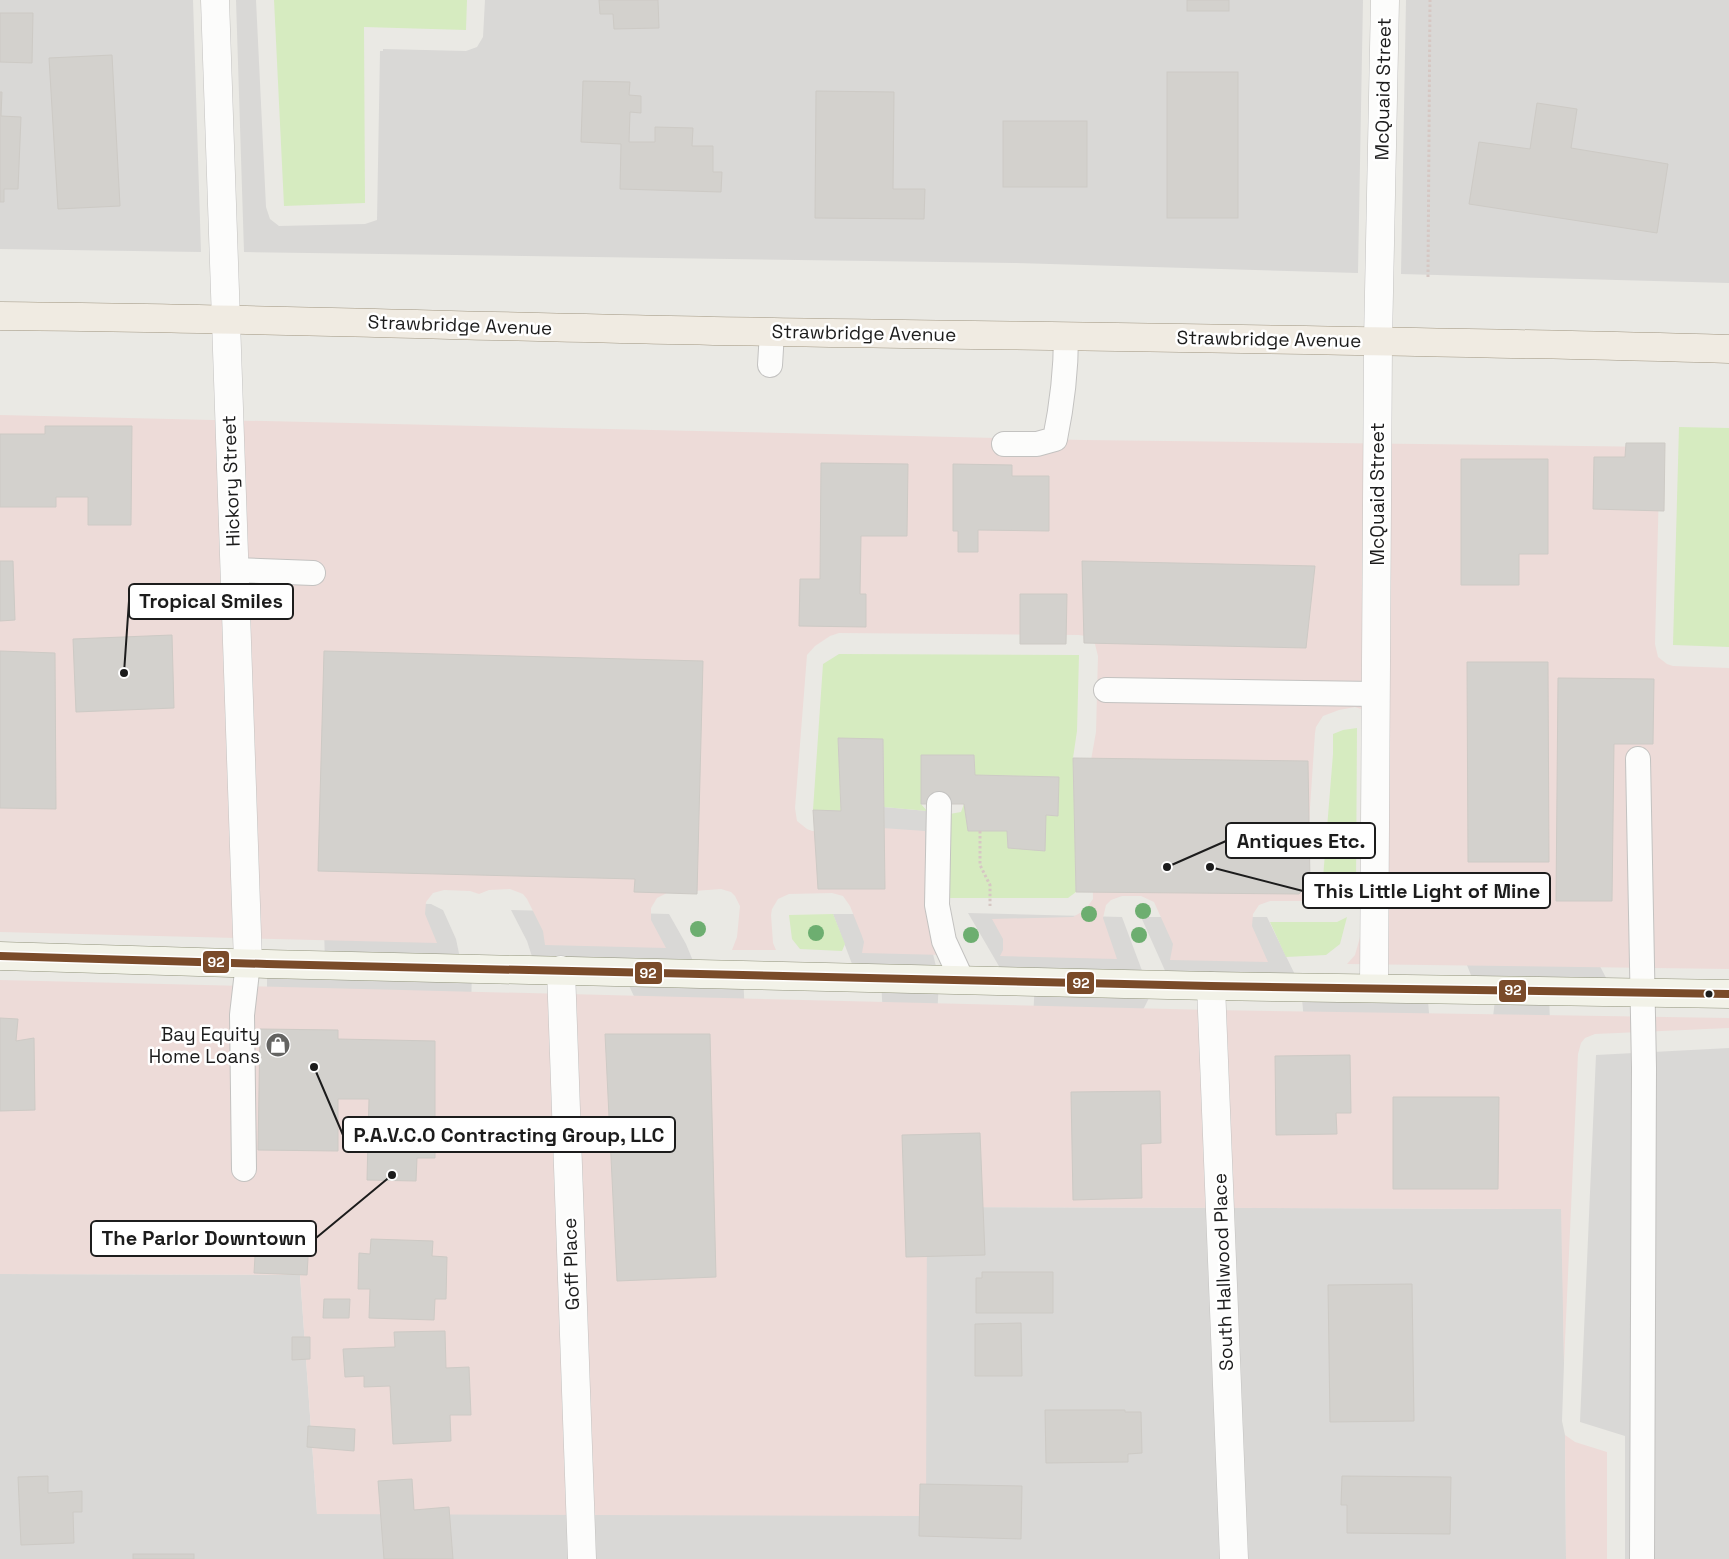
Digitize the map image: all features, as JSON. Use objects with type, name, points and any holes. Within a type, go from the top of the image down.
[{"type":"main road","name":"Strawbridge Avenue","points":[[0,316],[225,318],[772,332],[1378,341],[1729,349]]},
{"type":"street","name":"Hickory Street","points":[[215,0],[248,963]]},
{"type":"street","name":"McQuaid Street","points":[[1374,988],[1378,341],[1385,0]]},
{"type":"street","points":[[0,956],[1211,986],[1729,994]]},
{"type":"street","name":"Goff Place","points":[[562,970],[582,1559]]},
{"type":"street","name":"South Hallwood Place","points":[[1211,986],[1234,1559]]},
{"type":"lane","points":[[770,365],[772,332]]},
{"type":"lane","points":[[1004,444],[1037,444],[1055,439],[1062,409],[1066,336]]},
{"type":"lane","points":[[234,570],[313,573]]},
{"type":"lane","points":[[1106,690],[1376,694]]},
{"type":"lane","points":[[1638,759],[1644,1081],[1642,1559]]},
{"type":"lane","points":[[939,804],[937,906],[944,941],[962,980]]},
{"type":"lane","points":[[244,1169],[242,1015],[248,963]]},
{"type":"path","points":[[1428,277],[1430,0]]},
{"type":"path","points":[[980,831],[980,865],[990,885],[990,906]]},
{"type":"shaded area","points":[[0,0],[193,0],[201,252],[0,249]]},
{"type":"shaded area","points":[[236,0],[256,0],[266,207],[270,219],[279,226],[365,224],[377,220],[380,51],[383,51],[383,49],[466,51],[477,47],[483,37],[485,0],[1363,0],[1358,273],[1015,263],[244,252]]},
{"type":"shaded area","points":[[1406,0],[1729,0],[1729,283],[1401,274]]},
{"type":"shaded area","points":[[0,415],[1084,440],[1660,447],[1655,644],[1658,657],[1673,666],[1729,668],[1729,969],[1347,964],[1355,955],[1364,923],[1367,711],[1355,707],[1323,716],[1316,727],[1315,733],[1305,883],[1313,894],[1329,901],[1270,901],[1259,905],[1253,914],[1252,926],[1268,962],[1170,960],[1173,944],[1154,902],[1141,896],[1122,896],[1111,900],[1106,905],[1103,918],[1117,959],[1000,956],[1003,950],[1003,939],[992,919],[1073,917],[1085,910],[1093,899],[1091,760],[1096,732],[1098,656],[1095,644],[1085,636],[1079,635],[839,633],[830,636],[815,646],[807,655],[795,808],[797,821],[812,831],[840,832],[882,828],[925,831],[926,892],[944,955],[862,953],[864,942],[850,906],[843,896],[832,893],[789,894],[778,899],[771,915],[773,943],[776,950],[732,950],[737,937],[740,906],[731,892],[721,889],[667,893],[657,898],[651,908],[651,920],[666,948],[545,945],[543,931],[527,899],[523,894],[510,889],[489,890],[479,894],[470,891],[444,890],[433,893],[426,902],[425,914],[437,943],[0,932]]},
{"type":"shaded area","points":[[884,807],[927,811],[925,889],[885,889]]},
{"type":"shaded area","points":[[322,902],[431,904],[443,910],[456,939],[462,968],[472,968],[471,1011],[267,1007],[267,964],[325,965]]},
{"type":"shaded area","points":[[511,910],[669,914],[686,944],[698,973],[743,974],[745,1016],[641,1011],[622,971],[536,969],[527,941]]},
{"type":"shaded area","points":[[923,912],[939,979],[937,1019],[883,1018],[881,978],[857,977],[833,914]]},
{"type":"shaded area","points":[[968,913],[1122,917],[1147,984],[1156,984],[1144,1008],[1135,1020],[1033,1019],[1035,981],[1007,980]]},
{"type":"shaded area","points":[[1141,917],[1267,917],[1301,987],[1427,989],[1430,1025],[1304,1021],[1301,988],[1171,984]]},
{"type":"shaded area","points":[[1450,923],[1580,928],[1614,993],[1549,992],[1550,1025],[1492,1026],[1496,991],[1477,990]]},
{"type":"shaded area","points":[[0,980],[1211,1010],[1729,1018],[1729,1028],[1595,1034],[1585,1038],[1581,1043],[1578,1054],[1564,1363],[1561,1209],[927,1207],[926,1516],[317,1514],[300,1275],[0,1274]]},
{"type":"shaded area","points":[[1729,1048],[1729,1559],[1625,1559],[1625,1436],[1580,1422],[1596,1055]]},
{"type":"shaded area","points":[[927,1207],[1562,1209],[1564,1363],[1562,1421],[1565,1435],[1566,1559],[0,1559],[0,1274],[300,1275],[317,1514]]},
{"type":"shaded area","points":[[1565,1435],[1575,1442],[1607,1452],[1607,1559],[1566,1559]]},
{"type":"green space","points":[[274,0],[467,0],[466,30],[364,27],[365,203],[284,206]]},
{"type":"green space","points":[[1679,427],[1729,428],[1729,647],[1673,645]]},
{"type":"green space","points":[[839,654],[1079,655],[1077,731],[1073,758],[1076,892],[1068,898],[945,898],[944,815],[961,812],[964,804],[968,831],[1007,831],[1008,848],[1046,815],[1058,816],[1059,777],[975,775],[974,755],[922,755],[921,804],[927,811],[884,807],[883,739],[838,738],[841,811],[813,810],[823,664]]},
{"type":"green space","points":[[1357,728],[1356,889],[1323,878],[1333,734]]},
{"type":"green space","points":[[833,914],[845,944],[842,951],[800,949],[792,939],[789,915]]},
{"type":"green space","points":[[1347,917],[1340,944],[1326,955],[1286,957],[1270,922],[1337,922]]},
{"type":"building","points":[[599,0],[658,0],[659,28],[614,29],[613,14],[600,14]]},
{"type":"building","points":[[1187,0],[1229,0],[1229,11],[1187,11]]},
{"type":"building","points":[[0,13],[33,13],[32,63],[0,62]]},
{"type":"building","points":[[112,55],[120,206],[58,209],[49,58]]},
{"type":"building","points":[[1167,72],[1238,72],[1238,218],[1167,218]]},
{"type":"building","points":[[583,81],[630,82],[629,95],[641,96],[641,113],[630,112],[629,142],[655,142],[655,127],[693,128],[692,146],[713,146],[713,172],[722,172],[721,192],[620,189],[621,144],[581,142]]},
{"type":"building","points":[[816,91],[894,92],[893,189],[925,189],[924,219],[815,218]]},
{"type":"building","points":[[0,92],[2,92],[1,116],[21,117],[18,189],[4,189],[4,202],[0,202]]},
{"type":"building","points":[[1537,103],[1577,109],[1571,148],[1668,164],[1657,233],[1469,204],[1479,142],[1530,149]]},
{"type":"building","points":[[1003,121],[1087,121],[1087,187],[1003,187]]},
{"type":"building","points":[[45,426],[132,426],[131,525],[88,525],[88,497],[56,497],[56,507],[0,507],[0,434],[45,434]]},
{"type":"building","points":[[1626,443],[1665,443],[1664,511],[1593,509],[1594,457],[1625,457]]},
{"type":"building","points":[[1461,459],[1548,459],[1548,554],[1519,554],[1519,585],[1461,585]]},
{"type":"building","points":[[821,463],[908,464],[907,536],[861,536],[860,594],[866,594],[866,627],[799,626],[800,579],[820,579]]},
{"type":"building","points":[[953,464],[1012,465],[1012,476],[1049,476],[1049,531],[978,530],[978,552],[958,552],[958,531],[953,531]]},
{"type":"building","points":[[0,561],[13,561],[15,620],[0,621]]},
{"type":"building","points":[[1082,561],[1315,566],[1306,648],[1084,643]]},
{"type":"building","points":[[1020,594],[1067,594],[1066,644],[1020,644]]},
{"type":"building","points":[[172,635],[174,708],[76,712],[73,639]]},
{"type":"building","points":[[0,651],[55,653],[56,809],[0,808]]},
{"type":"building","points":[[324,651],[703,661],[697,894],[634,892],[635,879],[318,871]]},
{"type":"building","points":[[1467,662],[1548,662],[1549,862],[1468,862]]},
{"type":"building","points":[[1558,678],[1654,679],[1653,744],[1614,744],[1612,901],[1556,901]]},
{"type":"building","points":[[838,738],[883,739],[885,889],[818,889],[813,810],[841,811]]},
{"type":"building","points":[[921,755],[974,755],[975,775],[1059,777],[1058,816],[1046,815],[1045,851],[1008,848],[1007,831],[968,831],[964,804],[921,804]]},
{"type":"building","points":[[1073,758],[1308,761],[1310,883],[1299,894],[1076,892]]},
{"type":"building","points":[[0,1018],[18,1019],[16,1041],[34,1038],[35,1110],[0,1111]]},
{"type":"building","points":[[260,1029],[338,1030],[338,1039],[435,1041],[435,1158],[417,1158],[416,1181],[367,1180],[369,1099],[338,1099],[338,1151],[258,1150]]},
{"type":"building","points":[[605,1034],[710,1034],[716,1277],[617,1281]]},
{"type":"building","points":[[1350,1055],[1351,1113],[1336,1113],[1337,1134],[1276,1135],[1275,1056]]},
{"type":"building","points":[[1160,1091],[1161,1143],[1141,1144],[1142,1198],[1073,1200],[1071,1092]]},
{"type":"building","points":[[1393,1097],[1499,1097],[1498,1189],[1393,1189]]},
{"type":"building","points":[[980,1133],[985,1255],[906,1257],[902,1135]]},
{"type":"building","points":[[257,1223],[310,1225],[307,1275],[254,1273]]},
{"type":"building","points":[[371,1239],[433,1241],[432,1256],[447,1257],[446,1299],[435,1299],[434,1320],[369,1318],[370,1289],[358,1289],[359,1253],[370,1254]]},
{"type":"building","points":[[982,1272],[1053,1272],[1053,1313],[976,1313],[976,1278],[982,1278]]},
{"type":"building","points":[[1412,1284],[1414,1421],[1330,1422],[1328,1285]]},
{"type":"building","points":[[324,1299],[350,1299],[349,1318],[323,1318]]},
{"type":"building","points":[[1021,1323],[1022,1376],[975,1376],[975,1324]]},
{"type":"building","points":[[445,1331],[446,1368],[469,1367],[471,1415],[450,1415],[451,1441],[393,1444],[390,1386],[364,1387],[364,1376],[345,1377],[343,1349],[395,1347],[394,1332]]},
{"type":"building","points":[[292,1337],[310,1337],[310,1359],[292,1360]]},
{"type":"building","points":[[1045,1410],[1125,1410],[1125,1412],[1141,1412],[1142,1453],[1128,1454],[1128,1462],[1046,1463]]},
{"type":"building","points":[[308,1426],[355,1429],[354,1451],[307,1447]]},
{"type":"building","points":[[48,1476],[48,1493],[82,1491],[82,1512],[73,1512],[74,1543],[21,1545],[18,1477]]},
{"type":"building","points":[[1342,1476],[1451,1477],[1450,1534],[1347,1533],[1347,1505],[1341,1505]]},
{"type":"building","points":[[412,1479],[414,1510],[449,1507],[453,1559],[384,1559],[378,1481]]},
{"type":"building","points":[[920,1484],[1022,1486],[1021,1539],[919,1536]]},
{"type":"building","points":[[133,1554],[194,1554],[194,1559],[133,1559]]},
{"type":"transit line","name":"92","points":[[0,956],[1211,986],[1729,994]]},
{"type":"place","name":"Tropical Smiles","points":[[124,673]]},
{"type":"place","name":"Antiques Etc.","points":[[1167,867]]},
{"type":"place","name":"This Little Light of Mine","points":[[1210,867]]},
{"type":"place","name":"Bay Equity Home Loans","points":[[278,1045]]},
{"type":"place","name":"P.A.V.C.O Contracting Group, LLC","points":[[314,1067]]},
{"type":"place","name":"The Parlor Downtown","points":[[392,1175]]}]
